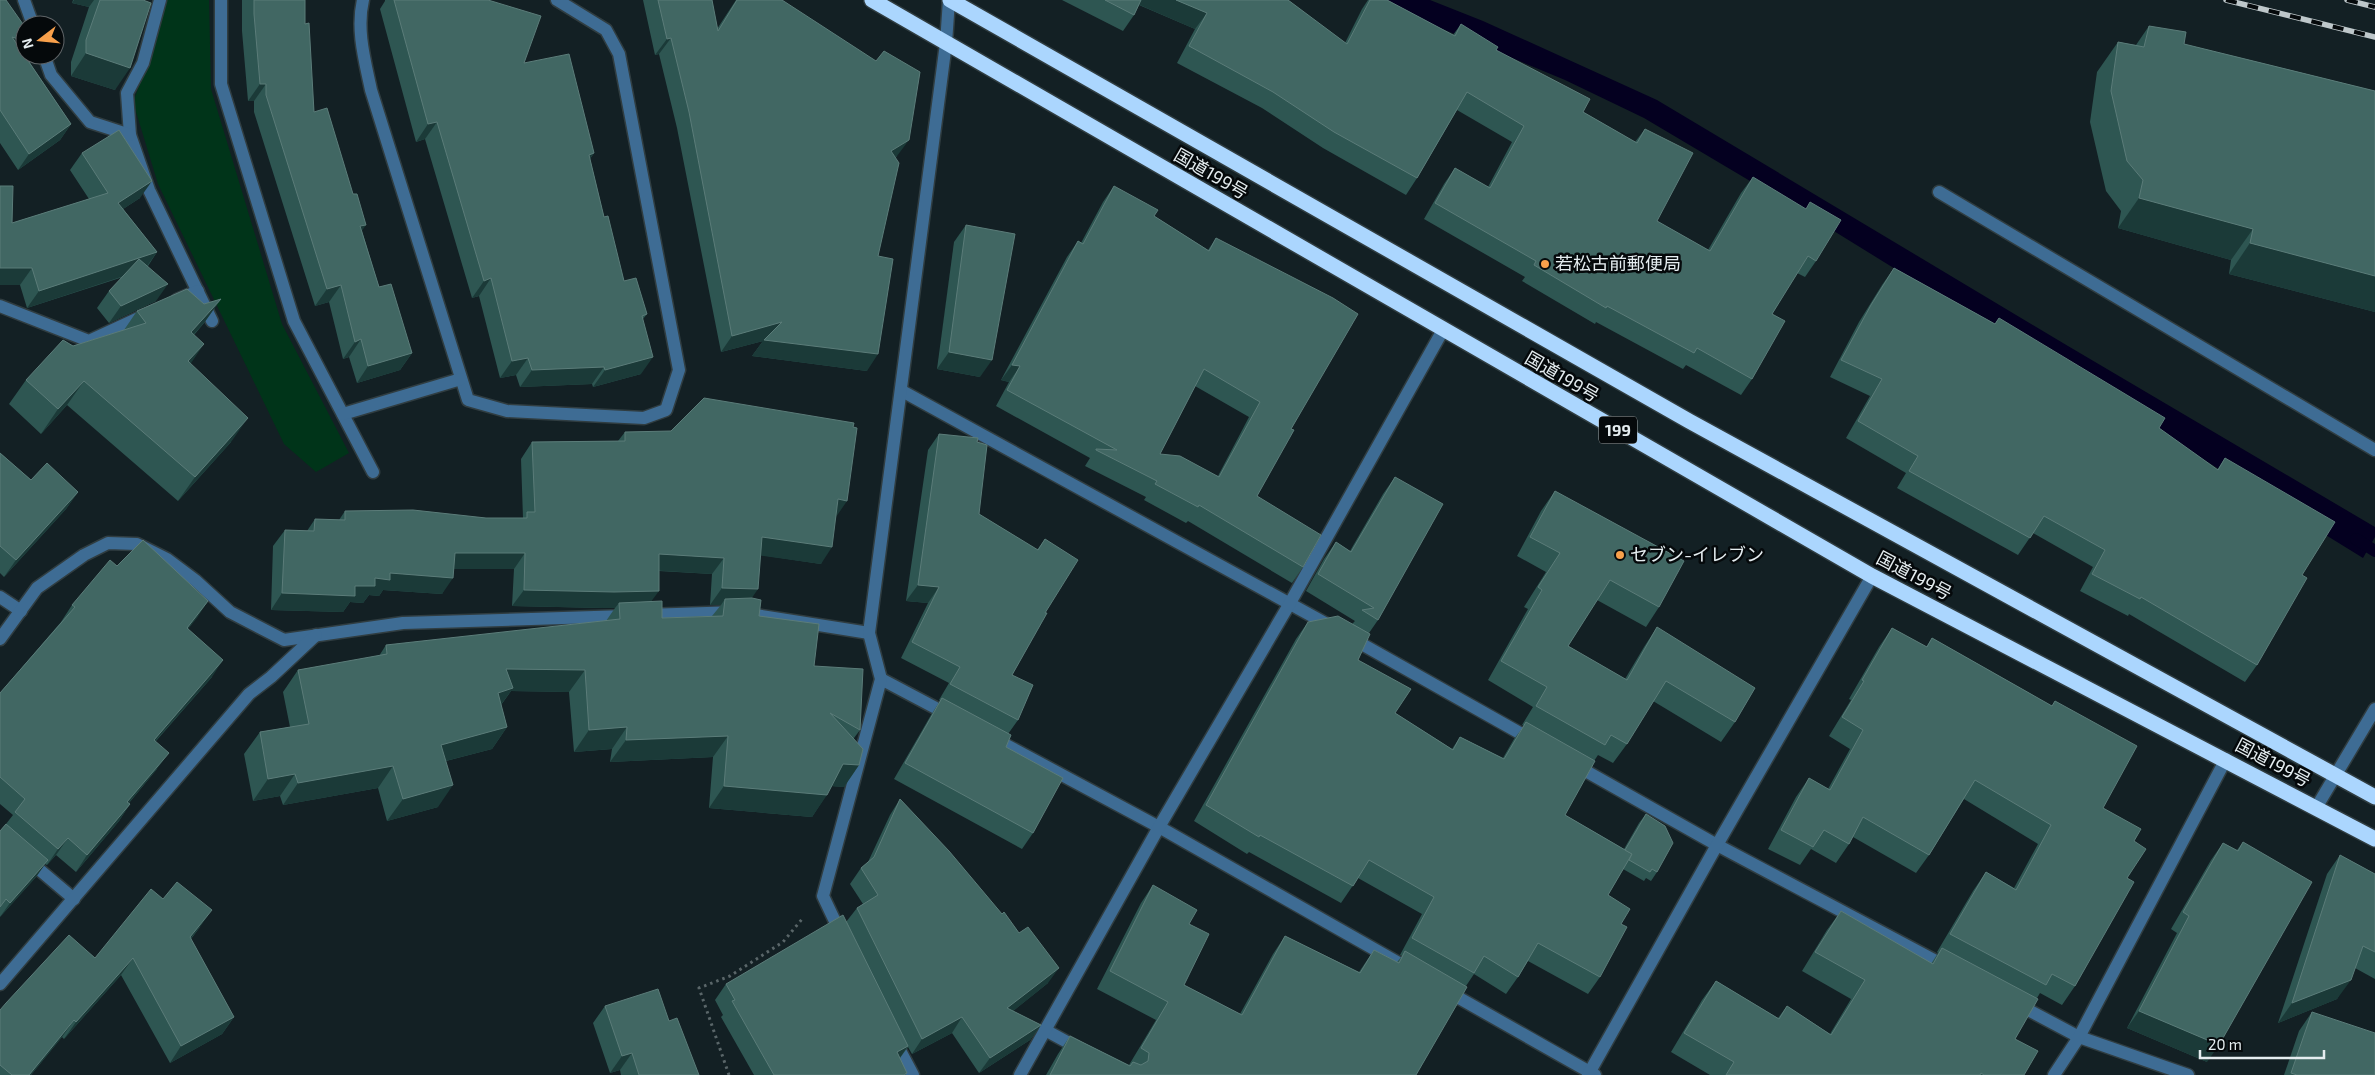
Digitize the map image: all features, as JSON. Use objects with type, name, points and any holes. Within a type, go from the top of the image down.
[{"type":"highway","name":"国道199号","points":[[872,0],[1872,576],[2226,759],[2375,839]]},
{"type":"highway","name":"国道199号","points":[[949,0],[1689,422],[2375,798]]},
{"type":"street","points":[[24,0],[29,15]]},
{"type":"street","points":[[160,0],[142,63],[128,93],[130,135],[149,190],[212,321]]},
{"type":"street","points":[[221,0],[221,84],[294,321],[373,472]]},
{"type":"street","points":[[362,0],[360,12],[362,46],[372,90],[468,400],[507,412],[644,418],[666,410],[679,370],[619,54],[606,30],[557,0]]},
{"type":"street","points":[[846,944],[823,896],[881,679],[869,633],[946,43],[949,0]]},
{"type":"street","points":[[48,65],[51,75],[90,122],[130,135]]},
{"type":"street","points":[[1939,192],[2375,450]]},
{"type":"street","points":[[0,306],[89,341],[198,291]]},
{"type":"street","points":[[1020,1075],[1159,827],[1290,604],[1443,330]]},
{"type":"street","points":[[343,414],[461,379]]},
{"type":"street","points":[[902,391],[1290,604],[1546,748]]},
{"type":"street","points":[[0,639],[37,588],[84,555],[108,543],[137,544],[167,560],[196,580],[230,612],[284,640],[403,623],[738,612],[869,633]]},
{"type":"street","points":[[985,734],[1159,827],[1591,1074],[1717,845],[1872,576]]},
{"type":"street","points":[[0,597],[21,611]]},
{"type":"street","points":[[0,984],[249,694],[271,677],[316,635]]},
{"type":"street","points":[[881,679],[959,720]]},
{"type":"street","points":[[2316,808],[2337,776],[2375,709]]},
{"type":"street","points":[[1563,758],[1717,845],[1958,973]]},
{"type":"street","points":[[2054,1075],[2079,1037],[2226,759]]},
{"type":"street","points":[[15,848],[74,899]]},
{"type":"street","points":[[2002,996],[2079,1037],[2188,1075]]},
{"type":"street","points":[[1045,1030],[1095,1057]]},
{"type":"street","points":[[890,1031],[913,1075]]},
{"type":"path","points":[[729,1075],[699,988],[730,976],[783,942],[823,896]]},
{"type":"green space","points":[[166,0],[209,0],[211,89],[282,324],[349,453],[316,472],[284,444],[158,184],[133,102],[151,55]]},
{"type":"water","points":[[1373,0],[1430,0],[1483,21],[1657,100],[2375,527],[2375,537],[2363,558],[1816,220],[1644,118],[1565,80]]},
{"type":"building","points":[[0,0],[6,0],[17,15],[15,15],[15,38],[12,37],[15,41],[15,65],[31,65],[71,124],[29,154],[0,110]]},
{"type":"building","points":[[100,0],[143,0],[151,3],[130,68],[86,53],[86,40]]},
{"type":"building","points":[[254,0],[305,0],[305,24],[309,23],[314,112],[327,108],[353,194],[357,194],[366,225],[360,226],[379,287],[391,284],[412,353],[368,366],[361,339],[355,342],[341,285],[327,289],[266,95],[266,84],[260,84]]},
{"type":"building","points":[[394,0],[488,0],[541,16],[524,63],[569,54],[594,153],[589,155],[604,217],[608,216],[624,281],[636,278],[647,314],[642,316],[653,357],[605,370],[604,367],[532,370],[528,358],[512,361],[491,278],[484,281],[437,122],[428,124]]},
{"type":"building","points":[[658,0],[712,0],[718,31],[737,0],[782,0],[876,61],[884,51],[920,72],[909,140],[891,151],[899,163],[878,256],[893,259],[878,354],[764,340],[782,322],[732,336],[689,112],[671,38],[667,39]]},
{"type":"building","points":[[1105,0],[1141,0],[1134,15]]},
{"type":"building","points":[[1176,0],[1288,0],[1347,44],[1370,0],[1387,0],[1455,36],[1461,24],[1498,47],[1496,50],[1590,99],[1583,112],[1637,143],[1645,129],[1693,153],[1657,221],[1710,251],[1753,177],[1806,209],[1810,202],[1841,220],[1816,261],[1808,256],[1772,314],[1785,321],[1752,379],[1697,348],[1694,353],[1607,306],[1606,308],[1534,265],[1536,261],[1435,203],[1455,168],[1490,188],[1524,126],[1467,92],[1417,178],[1334,132],[1273,92],[1189,46],[1207,13]]},
{"type":"building","points":[[2149,26],[2186,32],[2184,44],[2375,91],[2375,276],[2250,243],[2253,229],[2139,198],[2143,180],[2127,161],[2111,91],[2118,42],[2144,47]]},
{"type":"building","points":[[119,130],[152,181],[118,203],[157,252],[39,291],[32,268],[0,268],[0,186],[13,186],[12,223],[108,193],[82,153]]},
{"type":"building","points":[[1114,186],[1158,210],[1154,216],[1209,251],[1216,238],[1333,298],[1358,314],[1291,429],[1294,430],[1257,496],[1321,535],[1303,567],[1199,505],[1198,507],[1155,484],[1157,481],[1096,450],[1117,450],[1007,390],[1020,366],[1012,365],[1078,241],[1083,244]],"holes":[[[1204,369],[1260,402],[1219,477],[1180,456],[1160,454]]]},
{"type":"building","points":[[966,225],[1015,234],[992,360],[949,352]]},
{"type":"building","points":[[139,259],[168,284],[121,306],[109,291]]},
{"type":"building","points":[[1894,268],[1995,324],[1999,318],[2165,418],[2159,428],[2218,470],[2225,458],[2335,522],[2302,575],[2307,578],[2257,665],[2141,597],[2140,599],[2092,574],[2105,550],[2044,516],[2030,538],[1909,471],[1918,456],[1858,421],[1882,379],[1841,360]]},
{"type":"building","points":[[187,289],[204,304],[221,299],[191,332],[204,344],[188,361],[248,418],[195,477],[84,381],[58,409],[26,380],[63,340],[73,346],[146,323],[137,311]]},
{"type":"building","points":[[704,398],[854,423],[853,427],[857,428],[847,501],[838,499],[832,547],[762,537],[758,589],[722,588],[724,558],[659,554],[659,591],[524,590],[525,553],[455,553],[453,578],[390,573],[390,580],[375,578],[375,586],[355,586],[355,596],[282,593],[285,530],[314,531],[315,519],[345,520],[345,511],[413,510],[486,518],[527,518],[527,512],[535,512],[532,442],[625,441],[625,432],[671,431]]},
{"type":"building","points":[[939,434],[978,438],[977,442],[987,445],[979,514],[1038,550],[1045,539],[1078,560],[1045,613],[1047,613],[1012,675],[1033,685],[1018,720],[950,684],[960,667],[912,642],[939,587],[918,585]]},
{"type":"building","points":[[0,453],[31,480],[47,463],[78,492],[16,560],[0,546]]},
{"type":"building","points":[[1395,477],[1443,504],[1378,620],[1362,610],[1374,608],[1318,574],[1336,542],[1351,552]]},
{"type":"building","points":[[1555,491],[1684,561],[1659,607],[1610,580],[1568,646],[1627,680],[1657,627],[1755,688],[1735,722],[1666,681],[1627,744],[1611,735],[1605,745],[1536,706],[1547,687],[1501,661],[1542,590],[1538,587],[1560,553],[1530,537]]},
{"type":"building","points":[[143,540],[208,601],[187,628],[223,660],[154,740],[169,753],[127,802],[130,804],[87,855],[68,838],[58,849],[15,812],[25,799],[0,777],[0,693],[75,607],[72,605],[110,560],[117,566]]},
{"type":"building","points":[[752,598],[761,600],[759,616],[819,624],[814,666],[863,669],[860,730],[830,713],[863,749],[859,765],[843,764],[827,795],[724,786],[728,736],[626,740],[627,727],[589,730],[585,670],[506,669],[513,688],[498,693],[507,727],[441,745],[453,785],[403,799],[393,766],[298,783],[295,774],[268,779],[260,732],[309,724],[298,670],[387,654],[386,645],[620,619],[619,603],[662,601],[662,618],[723,616],[725,599]]},
{"type":"building","points":[[1338,616],[1370,634],[1358,660],[1411,689],[1395,713],[1453,750],[1460,737],[1504,759],[1526,722],[1595,761],[1565,815],[1632,854],[1608,895],[1630,909],[1621,924],[1627,927],[1600,977],[1538,943],[1518,977],[1484,956],[1474,973],[1412,938],[1434,897],[1369,860],[1353,886],[1260,835],[1259,837],[1206,805],[1308,622]]},
{"type":"building","points":[[1892,628],[1927,647],[1932,638],[2052,706],[2055,701],[2137,746],[2103,808],[2141,829],[2134,841],[2146,849],[2127,878],[2134,882],[2075,986],[2052,974],[2046,985],[1950,934],[1986,872],[2016,890],[2051,825],[1975,780],[1929,855],[1863,817],[1849,844],[1824,830],[1813,847],[1781,830],[1809,778],[1830,790],[1863,730],[1842,717],[1864,681],[1862,680]]},
{"type":"building","points":[[942,698],[1011,735],[1006,747],[1063,778],[1033,833],[905,763]]},
{"type":"building","points":[[900,799],[949,851],[1002,914],[1004,912],[1019,933],[1028,927],[1059,968],[1007,1008],[1041,1025],[990,1058],[962,1017],[922,1039],[857,908],[878,895],[861,868],[874,857]]},
{"type":"building","points":[[1646,814],[1665,826],[1673,843],[1657,872],[1652,869],[1650,872],[1629,860],[1632,854],[1625,850]]},
{"type":"building","points":[[6,824],[48,860],[10,903],[6,899],[0,907],[0,831]]},
{"type":"building","points":[[2243,842],[2312,882],[2219,1045],[2139,1011],[2189,916],[2183,912],[2223,843],[2238,851]]},
{"type":"building","points":[[2340,855],[2375,874],[2375,952],[2363,946],[2351,980],[2292,1003]]},
{"type":"building","points":[[177,882],[212,910],[190,937],[234,1017],[181,1046],[133,958],[76,1022],[74,1020],[29,1075],[12,1075],[0,1065],[0,1010],[69,935],[95,958],[151,889],[163,899]]},
{"type":"building","points":[[1153,885],[1197,910],[1189,924],[1209,934],[1184,985],[1242,1015],[1285,936],[1360,973],[1374,950],[1399,963],[1405,951],[1467,987],[1416,1075],[1050,1075],[1070,1036],[1130,1066],[1133,1062],[1141,1065],[1148,1061],[1149,1053],[1141,1048],[1168,1002],[1110,971]]},
{"type":"building","points":[[1841,911],[1933,964],[1942,948],[2038,999],[2015,1039],[2038,1051],[2024,1075],[1984,1075],[1981,1073],[1980,1075],[1726,1075],[1734,1062],[1684,1033],[1716,981],[1779,1019],[1787,1006],[1831,1035],[1865,980],[1815,952]]},
{"type":"building","points":[[843,915],[908,1046],[897,1052],[907,1073],[905,1075],[774,1075],[732,1001],[735,1000],[726,984]]},
{"type":"building","points":[[658,989],[669,1021],[677,1018],[699,1075],[639,1075],[632,1053],[622,1056],[605,1006]]},
{"type":"building","points":[[2312,1012],[2375,1033],[2375,1075],[2297,1075],[2291,1073]]},
{"type":"waterway","points":[[2356,539],[2375,551]]},
{"type":"railway","points":[[2226,0],[2375,37]]},
{"type":"railway","points":[[2347,0],[2375,7]]},
{"type":"place","name":"若松古前郵便局","points":[[1545,264]]},
{"type":"place","name":"セブン-イレブン","points":[[1620,555]]}]
